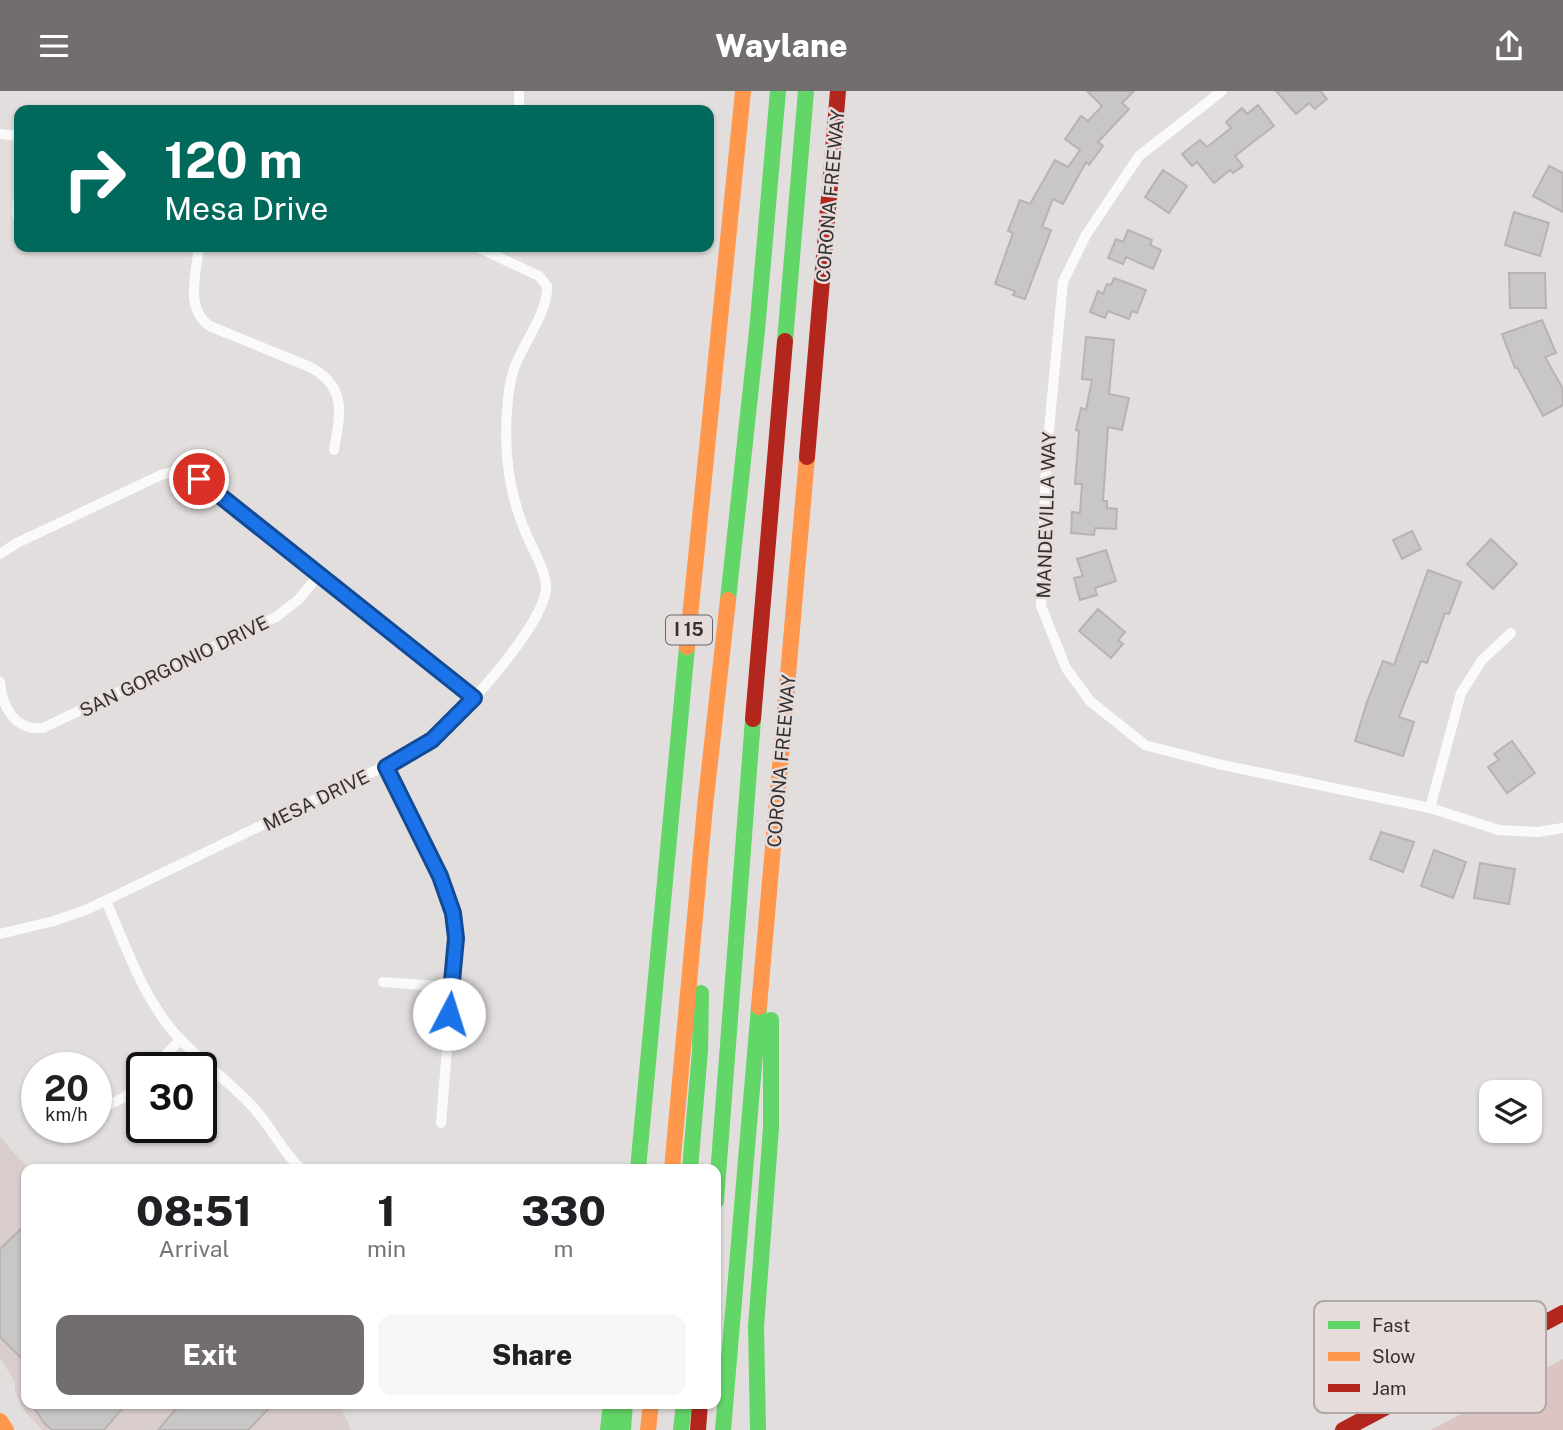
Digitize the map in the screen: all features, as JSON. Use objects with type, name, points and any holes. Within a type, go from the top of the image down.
[{"type":"main road","name":"I 15","points":[[638,1164],[743,91]]},
{"type":"main road","points":[[672,1164],[705,816],[757,331],[778,91]]},
{"type":"main road","points":[[719,1164],[806,91]]},
{"type":"main road","name":"CORONA FREEWAY","points":[[723,1430],[838,91]]},
{"type":"main road","points":[[690,1164],[700,1051],[705,816]]},
{"type":"main road","points":[[705,1164],[716,1052],[744,828]]},
{"type":"main road","points":[[758,1430],[756,1327],[771,1128],[772,875]]},
{"type":"main road","points":[[1546,1322],[1563,1313]]},
{"type":"main road","points":[[608,1430],[610,1409]]},
{"type":"main road","points":[[623,1430],[625,1409]]},
{"type":"main road","points":[[648,1430],[650,1409]]},
{"type":"main road","points":[[667,1430],[669,1409]]},
{"type":"main road","points":[[681,1430],[683,1409]]},
{"type":"main road","points":[[698,1430],[700,1409]]},
{"type":"main road","points":[[1343,1430],[1375,1413]]},
{"type":"main road","points":[[0,1421],[6,1430]]},
{"type":"street","name":"MANDEVILLA WAY","points":[[1222,91],[1139,156],[1086,235],[1063,282],[1046,461],[1041,606],[1066,668],[1090,701],[1145,745],[1218,764],[1430,808],[1499,830],[1538,832],[1563,828]]},
{"type":"street","points":[[199,252],[194,298],[196,314],[212,327],[310,367],[330,382],[337,396],[340,414],[334,450]]},
{"type":"street","name":"MESA DRIVE","points":[[0,934],[66,918],[106,901],[386,767],[432,740],[474,698],[535,620],[543,605],[546,591],[543,571],[516,505],[510,479],[506,431],[513,374],[542,307],[547,286],[539,276],[488,252]]},
{"type":"street","points":[[0,554],[17,543],[161,475],[173,471],[186,473],[204,483],[474,698]]},
{"type":"street","name":"SAN GORGONIO DRIVE","points":[[0,682],[4,703],[17,721],[36,729],[50,725],[276,617],[300,597],[319,575]]},
{"type":"street","points":[[1430,808],[1461,693],[1482,660],[1511,633]]},
{"type":"street","points":[[386,767],[451,904],[456,938],[441,1123]]},
{"type":"street","points":[[106,901],[148,996],[181,1039],[252,1106],[282,1150],[296,1164]]},
{"type":"street","points":[[383,982],[451,987]]},
{"type":"street","points":[[168,1052],[181,1039]]},
{"type":"shaded area","points":[[0,1136],[26,1164],[21,1164],[21,1404],[15,1392],[15,1382],[0,1358]]},
{"type":"shaded area","points":[[1563,1359],[1563,1430],[1431,1430],[1463,1413],[1546,1413],[1546,1368]]},
{"type":"shaded area","points":[[342,1409],[351,1430],[42,1430],[24,1410]]},
{"type":"building","points":[[1087,91],[1134,91],[1122,103],[1129,109],[1098,142],[1103,146],[1089,165],[1086,162],[1063,204],[1053,199],[1042,227],[1051,230],[1025,299],[1013,295],[1015,291],[995,284],[1013,233],[1008,231],[1020,200],[1030,204],[1055,160],[1068,167],[1080,150],[1065,139],[1081,116],[1088,121],[1102,106]]},
{"type":"building","points":[[1276,91],[1322,91],[1327,99],[1315,109],[1309,103],[1296,114]]},
{"type":"building","points":[[1258,105],[1274,126],[1235,156],[1243,166],[1233,173],[1230,170],[1214,183],[1197,162],[1192,166],[1182,154],[1200,140],[1207,147],[1231,128],[1226,122],[1242,108],[1247,114]]},
{"type":"building","points":[[1549,166],[1563,173],[1563,212],[1533,196]]},
{"type":"building","points":[[1163,170],[1187,186],[1169,213],[1145,197]]},
{"type":"building","points":[[1514,212],[1549,223],[1540,256],[1505,245]]},
{"type":"building","points":[[1128,230],[1152,240],[1150,245],[1161,250],[1153,269],[1126,257],[1123,264],[1108,258],[1116,239],[1123,242]]},
{"type":"building","points":[[1509,273],[1545,273],[1546,308],[1510,308]]},
{"type":"building","points":[[1114,278],[1146,290],[1137,313],[1132,311],[1129,319],[1108,311],[1105,318],[1090,312],[1098,291],[1103,294],[1107,284],[1111,285]]},
{"type":"building","points":[[1542,320],[1556,353],[1545,357],[1563,389],[1563,405],[1543,416],[1517,367],[1515,368],[1502,334]]},
{"type":"building","points":[[1086,337],[1114,340],[1109,394],[1129,398],[1122,430],[1108,427],[1103,501],[1107,501],[1107,508],[1117,509],[1116,529],[1095,528],[1094,535],[1071,533],[1072,512],[1080,513],[1082,484],[1075,484],[1079,431],[1076,430],[1081,408],[1086,410],[1092,380],[1082,379]]},
{"type":"building","points":[[1412,531],[1421,549],[1402,559],[1393,540]]},
{"type":"building","points":[[1491,539],[1517,564],[1493,589],[1467,564]]},
{"type":"building","points":[[1106,550],[1116,581],[1095,588],[1097,595],[1080,600],[1074,578],[1083,576],[1077,559]]},
{"type":"building","points":[[1428,570],[1461,582],[1449,614],[1445,613],[1427,663],[1421,661],[1399,717],[1414,722],[1403,756],[1355,741],[1383,661],[1394,665]]},
{"type":"building","points":[[1098,609],[1125,632],[1118,640],[1123,644],[1111,658],[1079,631]]},
{"type":"building","points":[[1512,741],[1535,773],[1507,793],[1488,767],[1499,760],[1494,754]]},
{"type":"building","points":[[1381,832],[1414,842],[1403,872],[1370,859]]},
{"type":"building","points":[[1434,850],[1466,862],[1453,898],[1421,886]]},
{"type":"building","points":[[1480,863],[1515,869],[1509,904],[1474,898]]},
{"type":"building","points":[[21,1229],[20,1357],[0,1337],[0,1249]]},
{"type":"building","points":[[35,1409],[122,1409],[104,1430],[52,1430]]},
{"type":"building","points":[[176,1409],[268,1409],[248,1430],[158,1430]]},
{"type":"traffic: fast","points":[[728,600],[757,331],[778,91]]},
{"type":"traffic: fast","points":[[785,341],[806,91]]},
{"type":"traffic: fast","points":[[638,1164],[687,647]]},
{"type":"traffic: fast","points":[[719,1164],[753,719]]},
{"type":"traffic: fast","points":[[690,1164],[700,1051],[701,993]]},
{"type":"traffic: fast","points":[[723,1430],[759,1007]]},
{"type":"traffic: fast","points":[[758,1430],[756,1327],[771,1128],[771,1020]]},
{"type":"traffic: fast","points":[[608,1430],[610,1409]]},
{"type":"traffic: fast","points":[[623,1430],[625,1409]]},
{"type":"traffic: fast","points":[[681,1430],[683,1409]]},
{"type":"traffic: slow","points":[[687,647],[743,91]]},
{"type":"traffic: slow","points":[[759,1007],[807,457]]},
{"type":"traffic: slow","points":[[672,1164],[705,807],[728,600]]},
{"type":"traffic: slow","points":[[648,1430],[650,1409]]},
{"type":"traffic: slow","points":[[0,1421],[6,1430]]},
{"type":"traffic: jam","points":[[807,457],[838,91]]},
{"type":"traffic: jam","points":[[753,719],[785,341]]},
{"type":"traffic: jam","points":[[1546,1322],[1563,1313]]},
{"type":"traffic: jam","points":[[698,1430],[700,1409]]},
{"type":"traffic: jam","points":[[1343,1430],[1375,1413]]},
{"type":"route","points":[[199,479],[474,698],[432,740],[386,767],[449,897],[456,938],[449,1014]]}]
